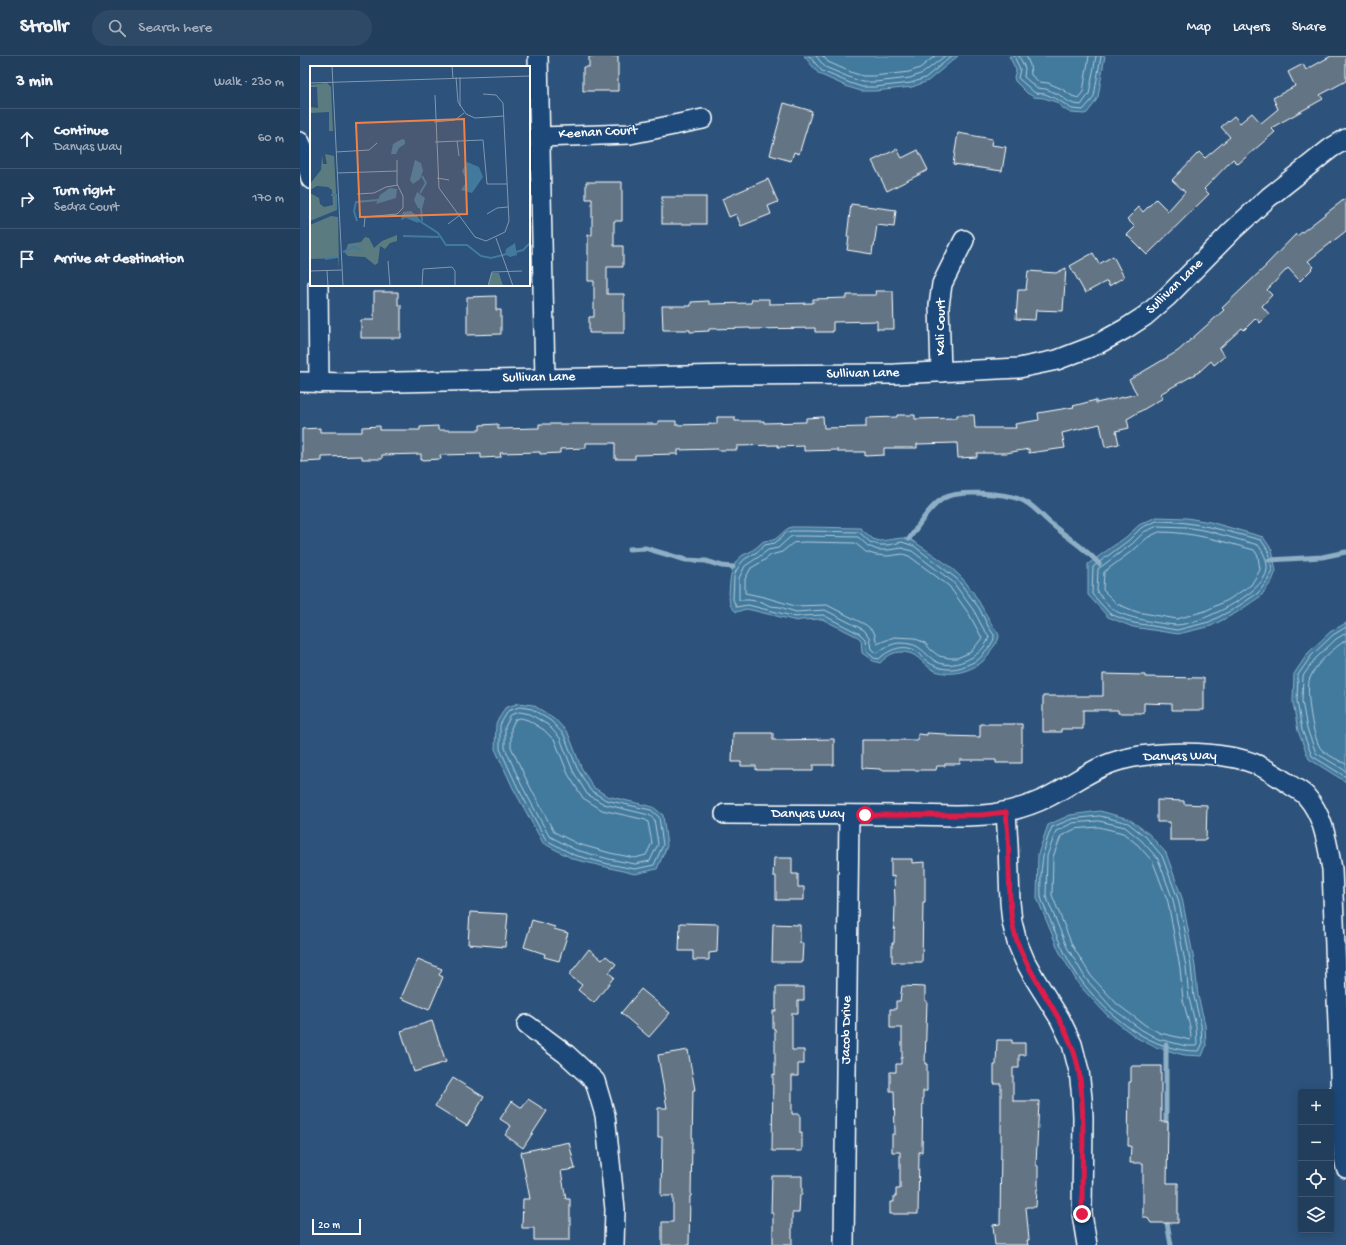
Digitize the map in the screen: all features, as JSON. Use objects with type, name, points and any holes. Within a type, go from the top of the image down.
[{"type":"street","points":[[538,56],[545,378]]},
{"type":"street","name":"Keenan Court","points":[[540,136],[630,134],[703,119]]},
{"type":"street","name":"Sullivan Lane","points":[[300,382],[319,383],[733,375],[895,374],[984,371],[1019,368],[1057,360],[1096,345],[1145,316],[1167,297],[1232,231],[1269,197],[1346,138]]},
{"type":"street","points":[[300,142],[304,151],[310,175]]},
{"type":"street","name":"Kali Court","points":[[940,372],[939,306],[942,284],[964,240]]},
{"type":"street","points":[[318,286],[319,383]]},
{"type":"street","name":"Danyas Way","points":[[725,814],[981,815],[1016,810],[1048,797],[1094,770],[1132,758],[1162,754],[1208,754],[1234,758],[1259,766],[1305,795],[1318,815],[1326,835],[1332,869],[1343,1152],[1346,1168]]},
{"type":"street","points":[[1006,812],[1010,902],[1012,922],[1017,942],[1035,979],[1060,1019],[1072,1044],[1079,1071],[1083,1117],[1082,1214],[1087,1245]]},
{"type":"street","name":"Jacob Drive","points":[[844,1245],[849,814]]},
{"type":"street","points":[[527,1025],[566,1054],[595,1081],[605,1115],[615,1209],[614,1245]]},
{"type":"water","points":[[804,56],[958,56],[928,81],[912,87],[861,91],[819,74]]},
{"type":"water","points":[[1009,56],[1105,56],[1098,97],[1087,113],[1084,114],[1071,113],[1056,102],[1044,98],[1034,97],[1027,93],[1015,81],[1014,77],[1016,70]]},
{"type":"water","points":[[1156,517],[1187,518],[1210,522],[1263,537],[1272,550],[1276,571],[1272,581],[1261,596],[1236,613],[1211,626],[1178,634],[1133,627],[1108,617],[1088,595],[1088,564],[1126,537],[1139,525]]},
{"type":"water","points":[[791,527],[860,528],[873,539],[880,541],[902,538],[909,539],[944,562],[965,581],[998,633],[999,637],[997,642],[985,659],[977,666],[965,671],[946,673],[933,670],[912,654],[904,652],[896,652],[886,657],[880,663],[873,661],[862,653],[861,640],[858,637],[822,619],[797,621],[747,609],[737,612],[735,611],[730,605],[729,594],[735,563],[743,555],[752,551],[763,542],[775,539]]},
{"type":"water","points":[[1346,623],[1346,782],[1309,759],[1298,731],[1293,702],[1294,674],[1308,653],[1330,632]]},
{"type":"water","points":[[519,703],[533,705],[554,718],[568,733],[581,767],[593,787],[607,796],[653,807],[663,815],[667,846],[657,869],[635,874],[573,859],[543,843],[513,788],[495,749],[496,724],[505,708]]},
{"type":"water","points":[[1100,811],[1129,819],[1149,834],[1166,853],[1182,898],[1195,966],[1198,996],[1205,1024],[1206,1046],[1202,1056],[1184,1055],[1155,1047],[1137,1038],[1107,1015],[1079,985],[1059,951],[1037,898],[1038,854],[1048,825],[1070,815]]},
{"type":"building","points":[[589,56],[618,56],[618,91],[583,91],[583,67],[589,67]]},
{"type":"building","points":[[1331,56],[1346,56],[1346,81],[1320,95],[1323,99],[1271,128],[1275,132],[1238,164],[1233,159],[1204,189],[1209,194],[1147,255],[1127,235],[1135,227],[1127,219],[1139,207],[1143,212],[1156,199],[1168,211],[1185,192],[1172,180],[1199,152],[1205,158],[1230,137],[1221,127],[1234,116],[1240,123],[1252,113],[1261,123],[1278,109],[1273,98],[1295,86],[1288,72],[1303,64],[1306,70]]},
{"type":"building","points":[[784,103],[812,111],[799,154],[794,152],[791,161],[770,155]]},
{"type":"building","points":[[958,133],[992,139],[991,145],[1006,147],[1002,171],[953,164]]},
{"type":"building","points":[[897,149],[902,158],[918,150],[928,170],[887,191],[872,161]]},
{"type":"building","points":[[768,179],[778,202],[768,206],[771,214],[741,226],[736,214],[729,217],[722,199]]},
{"type":"building","points":[[586,182],[622,182],[622,221],[614,221],[614,246],[623,246],[623,267],[607,267],[607,294],[624,294],[624,333],[589,333],[589,317],[594,317],[594,281],[588,281],[588,235],[592,235],[592,199],[586,199]]},
{"type":"building","points":[[662,197],[706,197],[706,224],[662,224]]},
{"type":"building","points":[[1346,198],[1346,231],[1308,261],[1314,267],[1300,281],[1288,268],[1267,290],[1272,295],[1262,306],[1269,314],[1260,323],[1256,318],[1244,330],[1242,328],[1219,349],[1225,356],[1214,365],[1211,361],[1199,372],[1160,394],[1163,398],[1127,419],[1129,428],[1116,431],[1119,444],[1105,447],[1100,424],[1062,433],[1065,448],[1029,453],[1029,449],[1006,453],[977,453],[977,457],[958,458],[957,443],[917,444],[917,448],[884,448],[884,455],[865,456],[865,452],[838,452],[838,450],[804,451],[804,446],[778,447],[778,445],[737,446],[737,450],[678,450],[678,454],[635,455],[635,459],[615,459],[615,443],[586,443],[586,448],[560,449],[560,453],[500,453],[501,457],[481,458],[481,454],[440,455],[441,459],[421,460],[421,454],[382,455],[382,459],[362,459],[362,456],[322,457],[322,461],[302,462],[302,429],[320,428],[320,432],[362,432],[362,427],[380,426],[380,430],[420,430],[420,427],[438,426],[438,430],[480,430],[480,425],[498,424],[498,429],[539,428],[539,424],[658,424],[658,421],[676,421],[676,425],[717,424],[717,417],[735,417],[735,421],[764,421],[764,423],[806,422],[806,418],[823,417],[824,428],[866,427],[866,418],[897,417],[897,415],[915,415],[915,419],[957,418],[957,415],[974,415],[975,428],[1016,428],[1015,424],[1039,420],[1038,413],[1074,407],[1073,406],[1096,400],[1096,403],[1137,394],[1129,380],[1178,351],[1224,310],[1222,308],[1266,266],[1296,234],[1297,236]]},
{"type":"building","points":[[851,204],[896,210],[894,227],[877,225],[872,254],[847,250]]},
{"type":"building","points":[[1093,253],[1099,264],[1113,256],[1124,277],[1109,286],[1107,281],[1085,293],[1070,266]]},
{"type":"building","points":[[1066,268],[1063,311],[1036,310],[1035,320],[1016,319],[1018,290],[1026,290],[1028,271],[1056,273]]},
{"type":"building","points":[[875,291],[893,291],[894,329],[877,329],[877,321],[833,322],[833,332],[815,332],[815,328],[709,329],[709,331],[690,332],[690,330],[663,330],[662,306],[691,306],[691,302],[709,301],[709,304],[751,303],[752,299],[769,299],[769,304],[813,303],[813,299],[847,298],[847,295],[876,295]]},
{"type":"building","points":[[374,292],[398,292],[398,305],[401,305],[401,338],[361,338],[361,320],[374,320]]},
{"type":"building","points":[[496,296],[496,310],[501,310],[501,334],[467,335],[467,297]]},
{"type":"building","points":[[1103,674],[1145,675],[1145,677],[1204,678],[1204,710],[1172,710],[1172,704],[1144,703],[1144,713],[1118,713],[1118,710],[1083,710],[1083,729],[1061,729],[1061,732],[1043,732],[1043,696],[1103,696]]},
{"type":"building","points":[[980,724],[1022,724],[1022,763],[996,763],[996,760],[960,760],[960,764],[945,764],[945,766],[937,766],[936,770],[880,770],[862,768],[862,740],[918,740],[918,734],[927,735],[927,733],[946,734],[946,736],[980,737]]},
{"type":"building","points":[[733,733],[773,733],[773,740],[834,739],[834,765],[813,765],[813,771],[756,770],[756,766],[741,766],[741,762],[732,762]]},
{"type":"building","points":[[1157,800],[1184,801],[1184,804],[1207,805],[1206,840],[1170,840],[1170,822],[1157,822]]},
{"type":"building","points":[[774,858],[792,858],[792,874],[798,874],[798,887],[804,887],[804,900],[776,900],[776,876],[773,876]]},
{"type":"building","points":[[891,859],[912,859],[912,863],[925,862],[922,962],[892,962],[895,902],[894,876],[891,877]]},
{"type":"building","points":[[470,912],[508,914],[505,947],[468,944]]},
{"type":"building","points":[[532,920],[555,927],[554,929],[568,933],[559,961],[544,957],[545,954],[524,947]]},
{"type":"building","points":[[680,923],[718,924],[717,952],[709,953],[709,960],[693,960],[693,951],[679,951]]},
{"type":"building","points":[[773,924],[800,925],[800,943],[803,943],[802,962],[772,962]]},
{"type":"building","points":[[589,949],[602,960],[606,956],[616,964],[609,973],[614,977],[594,1003],[578,990],[582,985],[569,975]]},
{"type":"building","points":[[418,959],[442,969],[439,975],[443,977],[429,1010],[401,998]]},
{"type":"building","points":[[902,986],[925,987],[925,1001],[927,1001],[925,1064],[927,1064],[927,1091],[923,1091],[922,1152],[919,1152],[918,1214],[890,1214],[890,1202],[894,1202],[896,1189],[900,1189],[900,1152],[892,1152],[892,1134],[895,1134],[894,1091],[890,1091],[890,1072],[896,1072],[896,1064],[901,1064],[902,1028],[890,1028],[890,1009],[896,1009],[896,1001],[900,1001]]},
{"type":"building","points":[[776,987],[804,987],[804,1000],[798,1000],[798,1013],[792,1013],[792,1050],[804,1050],[804,1064],[798,1064],[798,1076],[792,1076],[792,1114],[800,1114],[802,1151],[772,1151],[773,1074],[775,1075],[775,1029],[773,1029],[773,1011],[776,1011]]},
{"type":"building","points":[[641,989],[670,1013],[649,1037],[621,1013]]},
{"type":"building","points":[[432,1021],[446,1062],[414,1072],[401,1031]]},
{"type":"building","points":[[997,1040],[1012,1040],[1012,1043],[1025,1043],[1025,1055],[1019,1055],[1019,1068],[1013,1068],[1013,1101],[1039,1101],[1036,1165],[1038,1166],[1038,1189],[1036,1207],[1026,1207],[1029,1240],[1027,1240],[1028,1245],[995,1245],[993,1225],[1000,1224],[1001,1142],[1001,1084],[994,1084],[994,1065],[996,1065]]},
{"type":"building","points":[[688,1050],[695,1090],[693,1090],[689,1245],[662,1245],[662,1222],[673,1222],[673,1196],[661,1196],[662,1137],[658,1137],[658,1108],[667,1108],[658,1055]]},
{"type":"building","points":[[1131,1066],[1161,1066],[1161,1122],[1168,1122],[1167,1183],[1178,1183],[1178,1223],[1151,1223],[1147,1217],[1143,1217],[1143,1163],[1130,1163],[1131,1146],[1128,1146],[1129,1082],[1131,1082]]},
{"type":"building","points":[[453,1078],[484,1097],[467,1126],[435,1106]]},
{"type":"building","points":[[528,1099],[547,1111],[523,1148],[505,1135],[511,1126],[500,1119],[512,1101],[522,1108]]},
{"type":"building","points":[[569,1142],[575,1169],[561,1171],[566,1199],[570,1199],[570,1240],[534,1240],[534,1228],[522,1228],[523,1199],[530,1199],[521,1152]]},
{"type":"building","points":[[772,1176],[802,1176],[802,1195],[800,1195],[799,1213],[792,1213],[792,1245],[773,1245],[773,1213],[771,1213]]},
{"type":"waterway","points":[[909,539],[929,511],[944,498],[970,493],[1003,495],[1019,499],[1031,506],[1087,552],[1099,564]]},
{"type":"waterway","points":[[629,549],[645,548],[686,560],[706,561],[722,566],[733,567]]},
{"type":"waterway","points":[[1269,560],[1322,557],[1346,552]]},
{"type":"waterway","points":[[1166,1045],[1166,1129]]},
{"type":"waterway","points":[[1166,1217],[1171,1245]]},
{"type":"route","points":[[865,815],[981,815],[1006,812],[1010,902],[1012,922],[1017,942],[1035,979],[1060,1019],[1072,1044],[1079,1071],[1083,1117],[1082,1214]]}]
